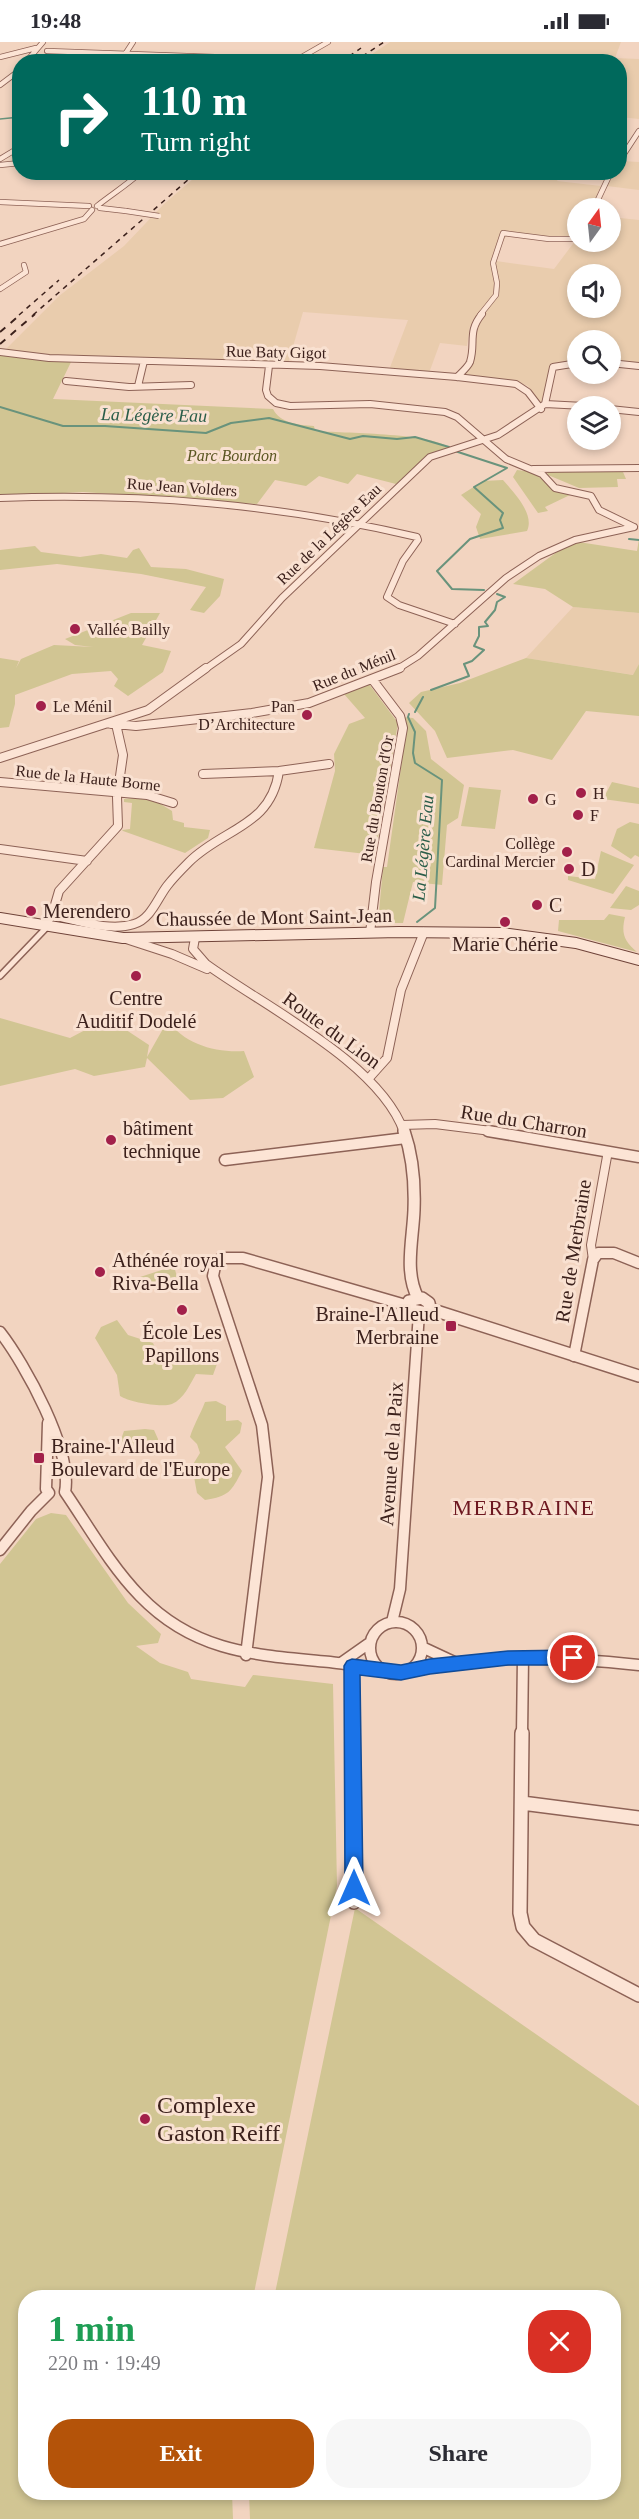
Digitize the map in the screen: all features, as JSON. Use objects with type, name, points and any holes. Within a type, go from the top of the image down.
[{"type":"main road","name":"Chaussée de Mont Saint-Jean","points":[[0,918],[123,938],[477,931],[576,943],[639,960]]},
{"type":"street","points":[[32,54],[43,42]]},
{"type":"street","points":[[125,53],[133,42]]},
{"type":"street","points":[[308,54],[322,42]]},
{"type":"street","points":[[310,54],[328,42]]},
{"type":"street","points":[[0,57],[36,48]]},
{"type":"street","points":[[49,54],[148,54]]},
{"type":"street","points":[[627,149],[639,131]]},
{"type":"street","points":[[0,244],[84,219],[93,208],[115,191],[126,186],[131,180]]},
{"type":"street","points":[[599,198],[607,180]]},
{"type":"street","points":[[0,204],[93,208],[159,216]]},
{"type":"street","points":[[457,377],[470,363],[475,322],[496,295],[497,284],[493,262],[503,233],[567,239]]},
{"type":"street","points":[[1,288],[26,272],[24,265]]},
{"type":"street","name":"Rue Baty Gigot","points":[[0,352],[37,357],[338,367],[457,377],[516,384],[543,406]]},
{"type":"street","points":[[138,386],[144,361]]},
{"type":"street","points":[[567,364],[557,364],[554,367],[543,406],[567,406]]},
{"type":"street","points":[[621,364],[639,366]]},
{"type":"street","points":[[269,366],[266,390],[268,396],[282,404],[370,404],[445,412],[457,417],[506,459],[542,474],[555,488],[591,496],[599,510],[636,527]]},
{"type":"street","points":[[66,381],[138,386],[181,387],[191,385]]},
{"type":"street","name":"Rue de la Légère Eau","points":[[113,724],[148,710],[241,644],[282,598],[430,457],[498,435],[543,406]]},
{"type":"street","points":[[621,410],[636,411]]},
{"type":"street","points":[[533,469],[639,468]]},
{"type":"street","name":"Rue Jean Volders","points":[[0,498],[96,495],[212,501],[362,524],[418,538],[403,561],[387,597],[455,624]]},
{"type":"street","name":"Rue du Ménil","points":[[0,758],[113,724],[136,726],[252,713],[309,703],[372,680],[410,662],[506,578],[539,556],[575,540],[636,527]]},
{"type":"street","name":"Rue du Bouton d'Or","points":[[370,933],[376,882],[403,728],[400,716],[372,680]]},
{"type":"street","points":[[0,976],[45,926],[52,915],[59,891],[116,829],[123,755],[113,724]]},
{"type":"street","points":[[203,774],[279,771],[329,764]]},
{"type":"street","points":[[52,915],[121,926],[139,922],[168,885],[197,854],[250,821],[264,809],[276,787],[279,771]]},
{"type":"street","name":"Rue de la Haute Borne","points":[[0,782],[158,797],[173,803]]},
{"type":"street","points":[[0,849],[87,861]]},
{"type":"street","points":[[370,1077],[387,1058],[401,990],[424,932]]},
{"type":"street","name":"Route du Lion","points":[[123,938],[172,954],[229,981]]},
{"type":"street","points":[[172,954],[173,938]]},
{"type":"street","name":"Route du Lion","points":[[195,938],[191,948],[206,964],[340,1054],[370,1077],[382,1091],[402,1125],[413,1171],[410,1272],[412,1287],[418,1298]]},
{"type":"street","name":"Rue du Charron","points":[[402,1125],[419,1123],[463,1127],[639,1157]]},
{"type":"street","points":[[225,1160],[406,1138]]},
{"type":"street","name":"Rue de Merbraine","points":[[574,1356],[593,1260],[591,1245],[608,1151]]},
{"type":"street","points":[[593,1260],[598,1253],[614,1253],[639,1263]]},
{"type":"street","points":[[246,1655],[268,1477],[262,1425],[213,1276],[215,1266],[221,1258],[243,1258],[639,1376]]},
{"type":"street","points":[[409,1306],[410,1301],[418,1298],[429,1303],[424,1311]]},
{"type":"street","name":"Avenue de la Paix","points":[[392,1622],[399,1598],[424,1311]]},
{"type":"street","points":[[0,1332],[24,1367],[48,1423],[67,1470],[68,1487],[59,1495],[49,1493],[46,1489],[48,1423]]},
{"type":"street","points":[[48,1479],[58,1476],[67,1479]]},
{"type":"street","points":[[65,1492],[123,1575],[154,1609],[196,1639],[246,1655],[380,1668],[394,1672],[430,1666],[523,1657],[573,1658],[639,1665]]},
{"type":"street","points":[[0,1550],[31,1511],[49,1493]]},
{"type":"street","name":"Avenue de la Paix","points":[[399,1598],[406,1624]]},
{"type":"street","points":[[354,1902],[347,1665],[368,1644],[376,1629],[392,1622],[406,1624],[416,1630],[422,1638],[424,1648],[422,1657],[417,1665],[408,1671]]},
{"type":"street","points":[[368,1644],[369,1653],[380,1668]]},
{"type":"street","points":[[424,1648],[446,1660],[462,1664]]},
{"type":"street","points":[[523,1657],[520,1913],[523,1927],[534,1940],[639,1995]]},
{"type":"street","points":[[522,1803],[639,1818]]},
{"type":"shaded area","points":[[390,42],[621,42],[616,54],[372,54]]},
{"type":"shaded area","points":[[627,58],[639,59],[639,119],[627,118]]},
{"type":"shaded area","points":[[627,161],[639,162],[639,190],[607,186],[611,180],[627,180]]},
{"type":"shaded area","points":[[192,180],[558,180],[601,186],[596,198],[567,198],[567,238],[558,241],[507,235],[494,256],[496,261],[554,269],[567,252],[621,252],[621,218],[639,220],[639,365],[621,363],[621,330],[567,330],[567,362],[550,364],[543,403],[540,403],[528,386],[518,382],[464,373],[473,363],[476,323],[470,326],[467,346],[440,343],[429,373],[389,370],[408,320],[303,312],[288,364],[25,355],[6,349],[59,296],[124,246],[164,204]]},
{"type":"shaded area","points":[[573,607],[639,613],[639,664],[634,675],[526,658]]},
{"type":"green space","name":"Parc Bourdon","points":[[0,355],[72,360],[53,399],[273,409],[285,420],[314,426],[315,431],[405,436],[438,442],[448,447],[431,455],[396,484],[357,474],[348,484],[319,476],[306,486],[275,480],[257,504],[83,492],[0,496]]},
{"type":"green space","points":[[517,470],[533,472],[556,491],[570,495],[545,507],[548,511],[538,513],[513,477]]},
{"type":"green space","points":[[546,470],[623,472],[626,479],[617,479],[618,487],[579,488],[548,475]]},
{"type":"green space","points":[[503,480],[518,497],[526,511],[529,524],[527,531],[480,539],[476,527],[481,514],[461,495],[483,481]]},
{"type":"green space","points":[[639,539],[639,613],[573,607],[545,589],[513,584],[572,541],[637,551]]},
{"type":"green space","points":[[35,546],[41,552],[80,557],[101,554],[127,558],[133,550],[139,548],[151,567],[186,569],[224,579],[220,596],[204,613],[190,610],[206,587],[141,574],[57,564],[0,570],[0,550]]},
{"type":"green space","points":[[131,613],[160,613],[142,645],[171,651],[163,672],[128,696],[114,686],[118,679],[111,671],[72,674],[15,695],[9,727],[0,728],[0,658],[19,661],[16,668],[21,659],[54,645],[93,647],[75,645],[65,639]]},
{"type":"green space","points":[[526,658],[633,675],[639,664],[639,716],[586,711],[552,760],[513,750],[447,758],[435,731],[409,703],[421,692],[460,683]]},
{"type":"green space","points":[[369,684],[398,723],[375,855],[314,848],[335,771],[334,754],[349,724],[365,718],[344,694]]},
{"type":"green space","points":[[403,717],[413,718],[426,731],[431,759],[464,785],[458,818],[447,825],[442,885],[413,882],[403,923],[378,923],[383,867],[387,867],[407,725]]},
{"type":"green space","points":[[612,782],[639,788],[639,804],[603,799]]},
{"type":"green space","points":[[469,787],[501,790],[495,829],[461,826]]},
{"type":"green space","points":[[124,799],[154,800],[172,811],[173,820],[184,823],[184,827],[210,830],[208,838],[185,853],[123,831],[130,829],[132,803],[124,802]]},
{"type":"green space","points":[[630,822],[639,824],[639,857],[635,855],[631,859],[611,846],[617,829]]},
{"type":"green space","points":[[601,851],[634,865],[613,894],[568,880],[568,876],[595,879]]},
{"type":"green space","points":[[626,886],[639,891],[639,905],[631,910],[610,908]]},
{"type":"green space","points":[[609,914],[625,917],[623,928],[625,937],[637,952],[558,931],[559,920],[604,920]]},
{"type":"green space","points":[[0,1018],[70,1038],[108,1018],[149,1045],[147,1057],[168,1020],[174,1028],[191,1041],[222,1050],[244,1051],[254,1077],[223,1098],[190,1100],[147,1058],[145,1067],[94,1076],[75,1069],[0,1086]]},
{"type":"green space","points":[[174,1266],[179,1284],[142,1290],[137,1278]]},
{"type":"green space","points":[[117,1320],[128,1335],[153,1343],[158,1354],[214,1354],[217,1364],[213,1375],[196,1374],[183,1395],[172,1404],[146,1404],[120,1396],[117,1375],[95,1338],[101,1327]]},
{"type":"green space","points":[[216,1401],[226,1406],[226,1421],[238,1420],[242,1423],[240,1433],[225,1447],[242,1471],[228,1492],[205,1500],[197,1493],[192,1466],[200,1453],[197,1444],[190,1437],[205,1402]]},
{"type":"green space","points":[[154,1430],[158,1439],[158,1453],[141,1456],[119,1445],[124,1431]]},
{"type":"green space","name":"Complexe Gaston Reiff","points":[[51,1513],[66,1515],[128,1603],[161,1634],[158,1643],[136,1646],[160,1663],[188,1672],[191,1679],[245,1687],[253,1675],[333,1684],[337,1886],[255,2290],[18,2290],[18,2500],[232,2500],[233,2519],[0,2519],[0,1564],[36,1519]]},
{"type":"green space","points":[[355,1908],[639,2106],[639,2519],[250,2519],[249,2500],[621,2500],[621,2290],[276,2290]]},
{"type":"waterway","points":[[0,119],[12,118]]},
{"type":"waterway","name":"La Légère Eau","points":[[0,407],[63,426],[105,426],[206,433],[231,423],[269,418],[350,439],[363,436],[397,439],[415,437],[449,447]]},
{"type":"waterway","name":"La Légère Eau","points":[[455,451],[507,468],[474,487],[503,513],[500,520],[503,528],[470,539],[437,571],[452,589],[484,590]]},
{"type":"waterway","points":[[629,539],[639,540]]},
{"type":"waterway","name":"La Légère Eau","points":[[431,690],[469,676],[464,664],[472,661],[484,650],[474,646],[479,636],[479,627],[488,626],[485,622],[495,610],[497,602],[505,597],[497,594]]},
{"type":"waterway","points":[[415,712],[423,697]]},
{"type":"waterway","name":"La Légère Eau","points":[[409,714],[408,717],[415,732],[413,753],[415,763],[442,780],[435,908],[417,922]]},
{"type":"railway","points":[[366,54],[384,42]]},
{"type":"railway","points":[[352,54],[361,48]]},
{"type":"railway","points":[[33,315],[188,180]]},
{"type":"railway","points":[[19,315],[59,280]]},
{"type":"railway","points":[[0,332],[21,314]]},
{"type":"railway","points":[[0,344],[35,314]]},
{"type":"place","name":"Vallée Bailly","points":[[75,629]]},
{"type":"place","name":"Le Ménil","points":[[41,706]]},
{"type":"place","name":"Pan D’Architecture","points":[[307,715]]},
{"type":"place","name":"H","points":[[581,793]]},
{"type":"place","name":"G","points":[[533,799]]},
{"type":"place","name":"F","points":[[578,815]]},
{"type":"place","name":"Collège Cardinal Mercier","points":[[567,852]]},
{"type":"place","name":"D","points":[[569,869]]},
{"type":"place","name":"C","points":[[537,905]]},
{"type":"place","name":"Merendero","points":[[31,911]]},
{"type":"place","name":"Marie Chérie","points":[[505,922]]},
{"type":"place","name":"Centre Auditif Dodelé","points":[[136,976]]},
{"type":"place","name":"bâtiment technique","points":[[111,1140]]},
{"type":"place","name":"Athénée royal Riva-Bella","points":[[100,1272]]},
{"type":"place","name":"École Les Papillons","points":[[182,1310]]},
{"type":"place","name":"Braine-l'Alleud Merbraine","points":[[451,1326]]},
{"type":"place","name":"Braine-l'Alleud Boulevard de l'Europe","points":[[39,1458]]},
{"type":"place","name":"Complexe Gaston Reiff","points":[[145,2119]]},
{"type":"district","name":"MERBRAINE","points":[[524,1507]]},
{"type":"route","points":[[354,1888],[352,1666],[401,1672],[430,1666],[508,1658],[573,1658]]}]
